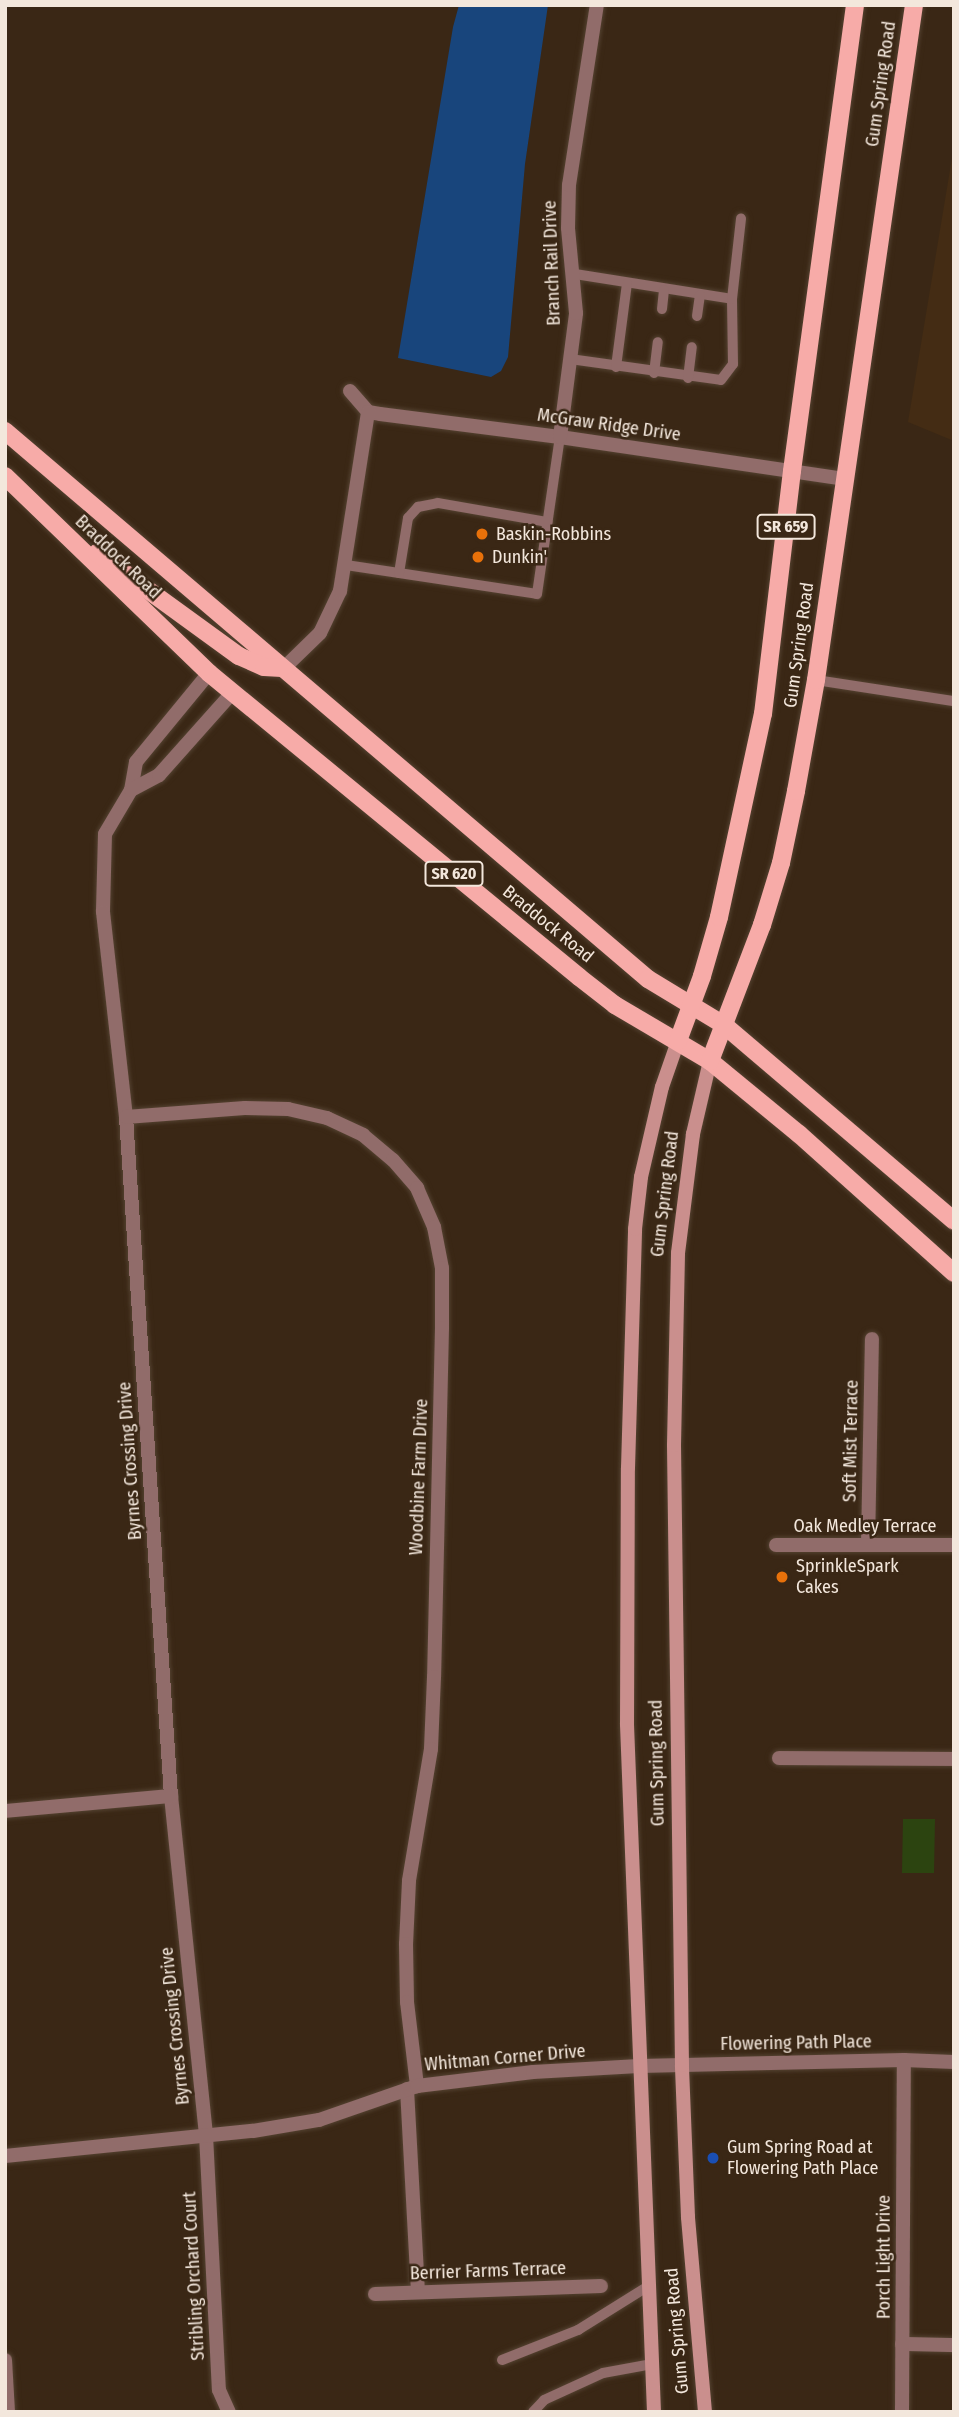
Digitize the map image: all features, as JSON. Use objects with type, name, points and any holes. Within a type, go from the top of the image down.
[{"type":"main road","name":"Gum Spring Road","points":[[654,2412],[626,1724],[628,1468],[635,1242],[641,1177],[662,1087],[689,1005],[702,976],[716,928],[746,802],[763,714],[792,471],[855,5]]},
{"type":"main road","name":"Gum Spring Road","points":[[705,2412],[688,2217],[682,2065],[674,1445],[678,1253],[693,1134],[710,1061],[782,863],[816,680],[914,5]]},
{"type":"main road","name":"Braddock Road","points":[[5,431],[648,979],[724,1025],[954,1221]]},
{"type":"main road","name":"Braddock Road","points":[[5,477],[209,673],[615,1005],[710,1061],[799,1134],[954,1273]]},
{"type":"main road","points":[[40,512],[239,656],[264,667],[284,668]]},
{"type":"street","name":"Branch Rail Drive","points":[[559,437],[576,313],[575,274],[568,228],[569,186],[597,5]]},
{"type":"street","points":[[284,668],[320,633],[340,591],[368,412],[350,391]]},
{"type":"street","name":"McGraw Ridge Drive","points":[[368,412],[844,479]]},
{"type":"street","name":"Byrnes Crossing Drive","points":[[206,2135],[171,1796],[127,1117],[103,912],[105,834],[131,790],[136,762],[209,673]]},
{"type":"street","name":"Byrnes Crossing Drive","points":[[131,790],[159,775],[233,692]]},
{"type":"street","name":"Woodbine Farm Drive","points":[[127,1117],[245,1108],[288,1109],[327,1118],[363,1135],[393,1160],[417,1188],[434,1227],[442,1268],[434,1677],[430,1749],[409,1881],[406,1944],[418,2292]]},
{"type":"street","name":"Soft Mist Terrace","points":[[869,1544],[872,1339]]},
{"type":"street","name":"Oak Medley Terrace","points":[[776,1545],[954,1545]]},
{"type":"street","points":[[779,1758],[954,1759]]},
{"type":"street","points":[[5,1811],[171,1796]]},
{"type":"street","name":"Flowering Path Place","points":[[639,2066],[904,2060],[954,2062]]},
{"type":"street","name":"Porch Light Drive","points":[[902,2412],[904,2060]]},
{"type":"street","name":"Whitman Corner Drive","points":[[5,2156],[319,2120],[412,2088],[533,2072],[639,2066]]},
{"type":"street","name":"Stribling Orchard Court","points":[[206,2135],[219,2390],[229,2412]]},
{"type":"street","name":"Berrier Farms Terrace","points":[[375,2294],[601,2286]]},
{"type":"street","points":[[902,2344],[954,2345]]},
{"type":"street","points":[[5,2360],[8,2412]]},
{"type":"lane","points":[[570,359],[688,378],[721,380],[729,374],[735,348],[732,299],[741,219]]},
{"type":"lane","points":[[575,274],[732,299]]},
{"type":"lane","points":[[616,366],[627,284]]},
{"type":"lane","points":[[662,309],[664,290]]},
{"type":"lane","points":[[697,316],[700,295]]},
{"type":"lane","points":[[654,373],[658,342]]},
{"type":"lane","points":[[688,378],[692,346]]},
{"type":"lane","points":[[346,565],[537,594],[559,437]]},
{"type":"lane","points":[[399,573],[408,518],[418,506],[438,503],[547,522]]},
{"type":"lane","points":[[816,680],[954,701]]},
{"type":"lane","points":[[502,2360],[578,2330],[650,2285]]},
{"type":"lane","points":[[533,2412],[544,2400],[603,2373],[652,2364]]},
{"type":"shaded area","points":[[954,158],[954,441],[908,422]]},
{"type":"green space","points":[[903,1819],[935,1819],[934,1873],[902,1873]]},
{"type":"water","points":[[459,5],[548,5],[525,164],[508,357],[501,371],[491,377],[398,358],[453,27]]},
{"type":"place","name":"Baskin-Robbins","points":[[482,534]]},
{"type":"place","name":"Dunkin'","points":[[478,557]]},
{"type":"place","name":"SprinkleSpark Cakes","points":[[782,1577]]},
{"type":"place","name":"Gum Spring Road at Flowering Path Place","points":[[713,2158]]}]
